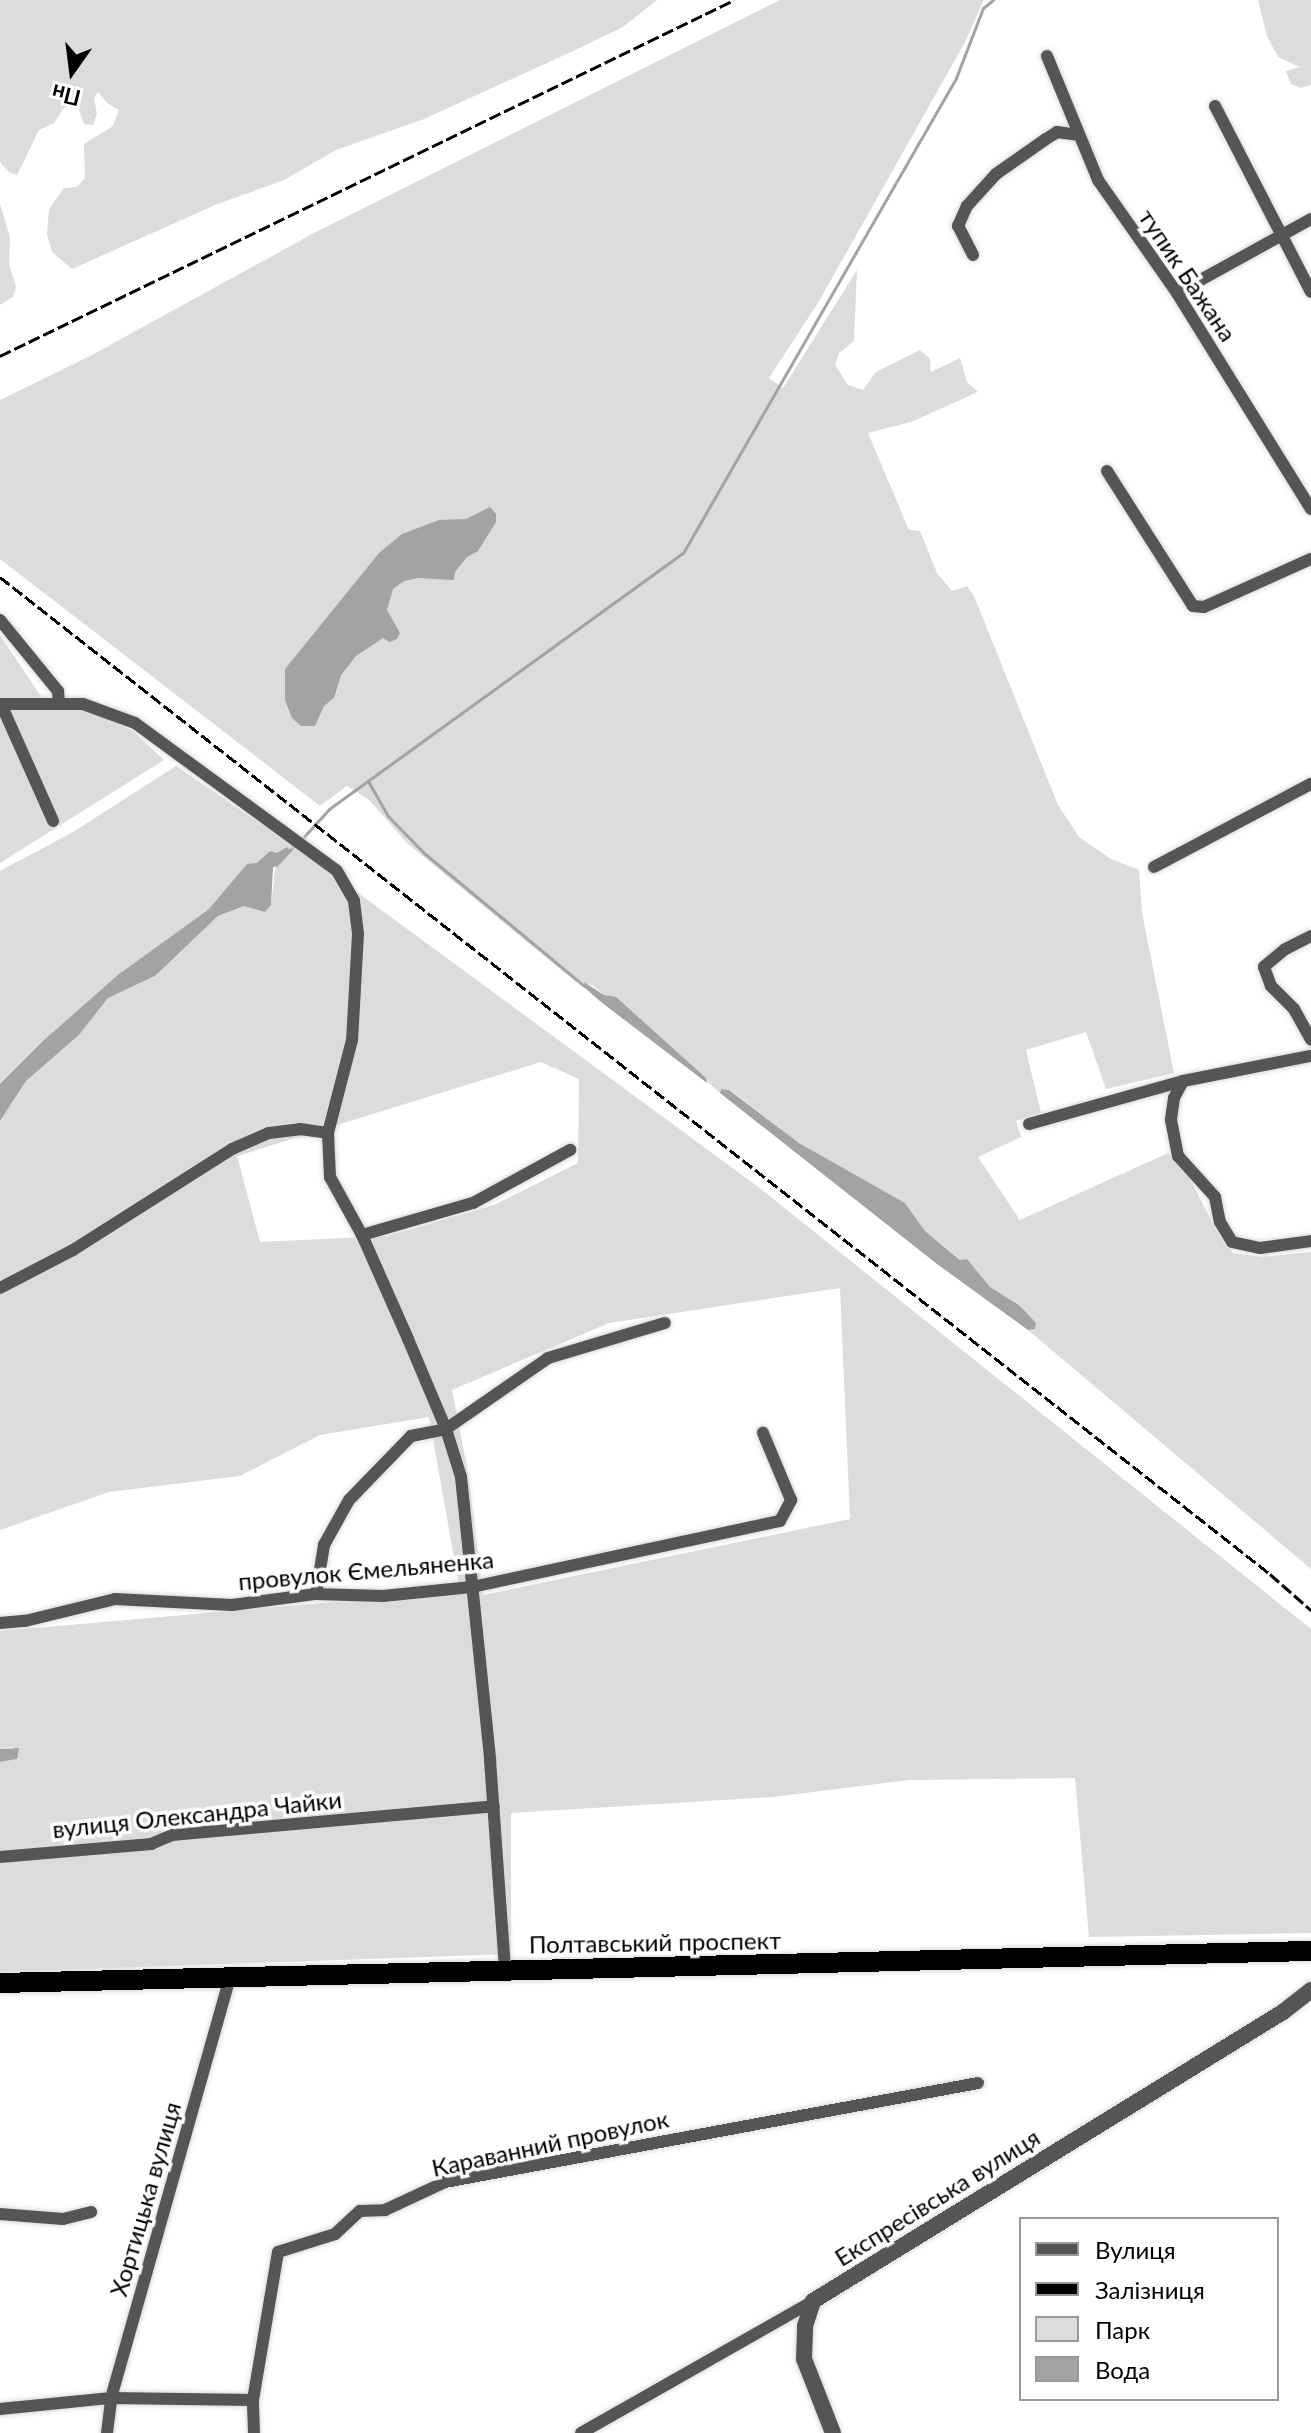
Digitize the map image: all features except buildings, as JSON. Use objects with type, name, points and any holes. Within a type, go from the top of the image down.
[{"type":"highway","name":"Полтавський проспект","points":[[0,1983],[1311,1951]]},
{"type":"street","name":"тупик Бажана","points":[[1047,56],[1098,180],[1177,293],[1311,509]]},
{"type":"street","points":[[1215,106],[1311,292]]},
{"type":"street","points":[[973,255],[958,226],[967,206],[996,174],[1046,139],[1057,132],[1078,135]]},
{"type":"street","points":[[1177,293],[1311,219]]},
{"type":"street","points":[[1107,471],[1193,606],[1204,607],[1311,559]]},
{"type":"street","points":[[0,620],[58,691],[59,702]]},
{"type":"street","points":[[53,821],[0,704],[59,702],[108,710],[135,723],[310,849],[337,871],[354,901],[358,934],[352,1040],[328,1133],[330,1177],[362,1235],[446,1429],[461,1477],[494,1806],[505,1971]]},
{"type":"street","points":[[1154,867],[1311,784]]},
{"type":"street","points":[[1311,936],[1284,950],[1264,967],[1271,986],[1294,1009],[1311,1040]]},
{"type":"street","points":[[1029,1124],[1183,1081],[1311,1056]]},
{"type":"street","points":[[1183,1081],[1174,1098],[1171,1120],[1178,1156],[1215,1197],[1220,1222],[1232,1242],[1260,1248],[1311,1241]]},
{"type":"street","points":[[0,1288],[73,1250],[232,1149],[269,1133],[300,1129],[328,1133]]},
{"type":"street","points":[[362,1235],[473,1203],[570,1150]]},
{"type":"street","points":[[316,1594],[324,1545],[349,1500],[411,1436],[446,1429],[548,1358],[665,1323]]},
{"type":"street","name":"провулок Ємельяненка","points":[[0,1623],[25,1621],[115,1599],[232,1605],[316,1594],[383,1596],[472,1587],[780,1521],[791,1500],[763,1433]]},
{"type":"street","name":"вулиця Олександра Чайки","points":[[0,1857],[151,1844],[172,1835],[494,1806]]},
{"type":"street","name":"Хортицька вулиця","points":[[107,2433],[111,2398],[230,1978]]},
{"type":"street","name":"Експресівська вулиця","points":[[581,2433],[813,2301],[1270,2020],[1311,1990]]},
{"type":"street","name":"Караванний провулок","points":[[254,2433],[253,2400],[278,2252],[335,2234],[360,2211],[385,2210],[445,2182],[978,2083]]},
{"type":"street","points":[[0,2214],[63,2219],[91,2212]]},
{"type":"street","points":[[813,2301],[805,2326],[804,2359],[833,2433]]},
{"type":"street","points":[[0,2409],[111,2398],[253,2400]]},
{"type":"green space","points":[[0,0],[657,0],[623,27],[571,52],[424,119],[336,150],[284,180],[215,205],[72,269],[52,252],[47,235],[49,209],[64,188],[77,187],[85,178],[84,144],[113,126],[119,110],[107,103],[98,92],[94,98],[97,114],[93,125],[84,124],[78,108],[70,104],[54,123],[39,130],[17,175],[9,172],[0,162]]},
{"type":"green space","points":[[780,0],[984,0],[965,42],[818,303],[769,378],[783,388],[857,270],[854,341],[839,353],[835,365],[848,385],[863,390],[876,372],[920,350],[930,359],[931,372],[960,358],[967,382],[978,392],[911,422],[868,433],[909,530],[920,531],[937,573],[952,591],[967,586],[974,596],[1058,805],[1079,837],[1111,859],[1139,870],[1142,913],[1174,1073],[1106,1089],[1086,1032],[1026,1050],[1041,1113],[1016,1121],[1021,1137],[978,1157],[1020,1220],[1168,1153],[1187,1174],[1223,1242],[1233,1253],[1262,1257],[1311,1252],[1311,1569],[1028,1330],[1035,1329],[1019,1305],[990,1287],[967,1259],[961,1260],[925,1231],[905,1203],[799,1143],[730,1090],[721,1089],[720,1093],[616,998],[604,995],[592,985],[576,982],[408,844],[369,800],[347,786],[320,806],[0,559],[0,400],[92,355],[314,233]]},
{"type":"green space","points":[[1258,0],[1311,0],[1311,85],[1301,88],[1291,84],[1286,71],[1300,67],[1278,57],[1267,36]]},
{"type":"green space","points":[[0,204],[10,237],[9,264],[16,287],[13,297],[0,305]]},
{"type":"green space","points":[[0,635],[48,707],[89,711],[117,723],[134,732],[164,760],[0,863]]},
{"type":"green space","points":[[176,766],[312,859],[757,1186],[1311,1629],[1311,1933],[1089,1937],[1075,1778],[909,1780],[773,1797],[511,1813],[511,1954],[0,1972],[0,1762],[17,1759],[13,1747],[0,1749],[0,1631],[460,1591],[429,1417],[320,1435],[240,1476],[109,1492],[0,1530],[0,1121],[26,1081],[79,1035],[108,998],[155,976],[218,916],[244,906],[271,905],[277,853],[270,851],[209,909],[119,974],[0,1084],[0,871],[73,832]],"holes":[[[541,1062],[579,1079],[578,1163],[494,1205],[388,1236],[260,1242],[237,1156]],[[840,1288],[850,1519],[483,1595],[468,1473],[452,1390],[609,1323]]]},
{"type":"water","points":[[490,507],[496,514],[496,522],[478,551],[467,557],[455,572],[454,580],[418,578],[404,581],[393,589],[387,610],[400,633],[397,639],[389,642],[383,638],[356,656],[341,675],[334,698],[324,706],[315,726],[301,726],[292,718],[285,700],[285,669],[379,553],[402,534],[439,520],[466,519]]},
{"type":"water","points":[[287,847],[290,850],[273,868],[271,905],[265,912],[244,906],[218,916],[155,976],[108,998],[79,1035],[26,1081],[0,1121],[0,1084],[43,1041],[119,974],[209,909],[247,864],[257,863],[270,851],[277,853]]},
{"type":"water","points":[[584,982],[604,995],[616,997],[706,1078],[707,1083],[601,1002],[585,988]]},
{"type":"water","points":[[721,1089],[729,1090],[799,1143],[905,1203],[925,1231],[960,1260],[967,1259],[990,1287],[1019,1305],[1036,1323],[1035,1329],[1028,1330],[937,1264],[720,1093]]},
{"type":"water","points":[[19,1748],[17,1759],[0,1762],[0,1749]]},
{"type":"waterway","points":[[300,841],[329,809],[683,553],[956,78],[983,8],[993,0]]},
{"type":"waterway","points":[[368,781],[388,816],[424,853],[584,986]]},
{"type":"waterway","points":[[276,865],[294,846]]},
{"type":"railway","points":[[0,356],[734,0]]},
{"type":"railway","points":[[0,577],[1270,1574],[1311,1610]]}]
